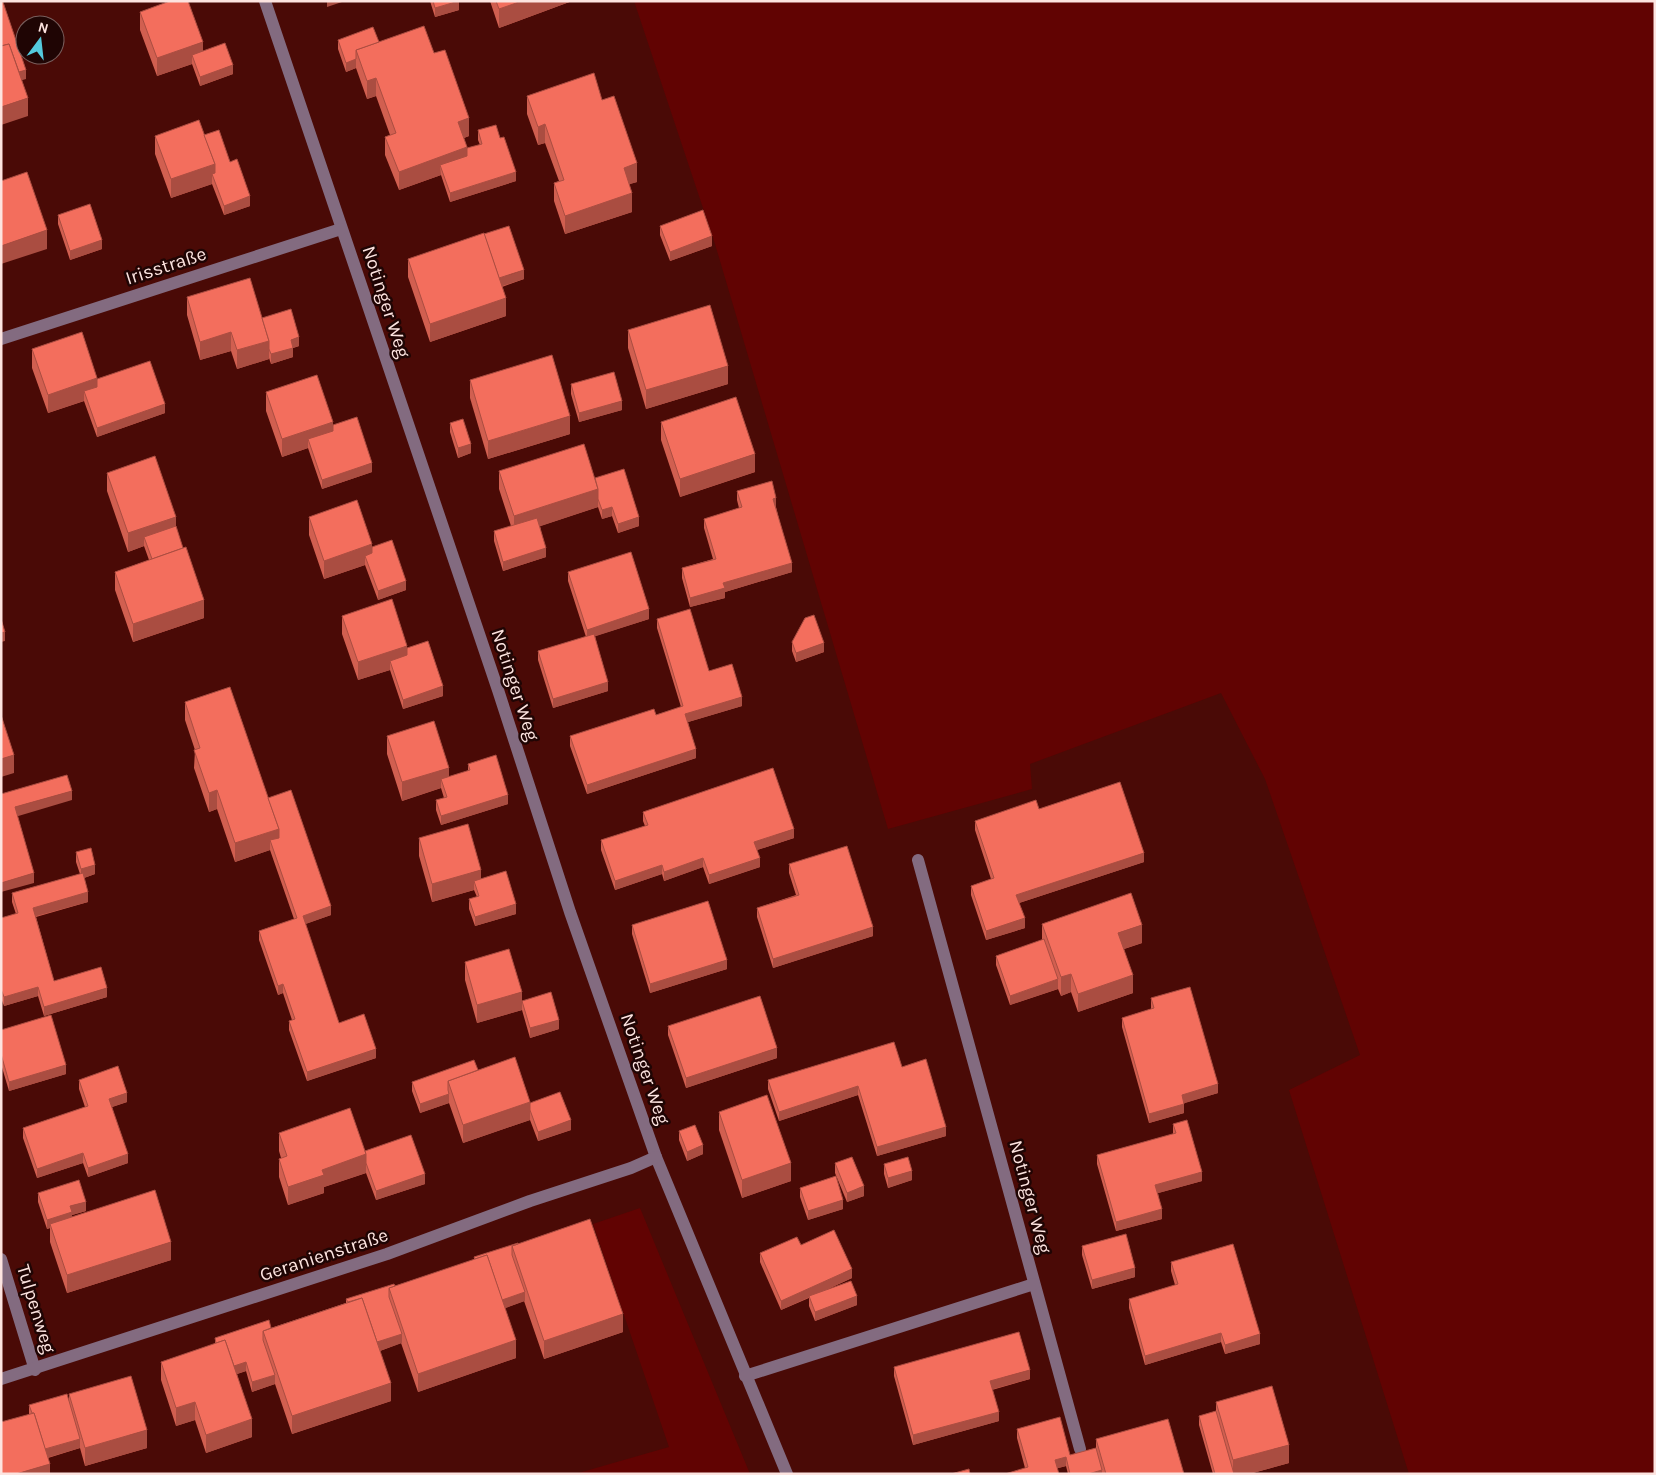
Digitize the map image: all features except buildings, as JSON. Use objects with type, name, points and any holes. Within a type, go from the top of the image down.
[{"type":"street","name":"Notinger Weg","points":[[265,1],[570,912],[656,1157],[787,1474]]},
{"type":"street","name":"Irisstraße","points":[[1,339],[342,229]]},
{"type":"street","name":"Notinger Weg","points":[[918,860],[1080,1449]]},
{"type":"street","name":"Geranienstraße","points":[[1,1379],[35,1370],[387,1254],[530,1201],[631,1168],[656,1157]]},
{"type":"street","name":"Tulpenweg","points":[[1,1259],[35,1370]]},
{"type":"street","name":"Notinger Weg","points":[[745,1376],[1034,1284]]},
{"type":"shaded area","points":[[634,1],[1655,1],[1655,1474],[1409,1474],[1289,1090],[1360,1055],[1265,779],[1221,693],[1030,764],[1032,789],[888,829],[715,244]]},
{"type":"shaded area","points":[[640,1208],[750,1474],[575,1474],[669,1447],[593,1224]]}]
